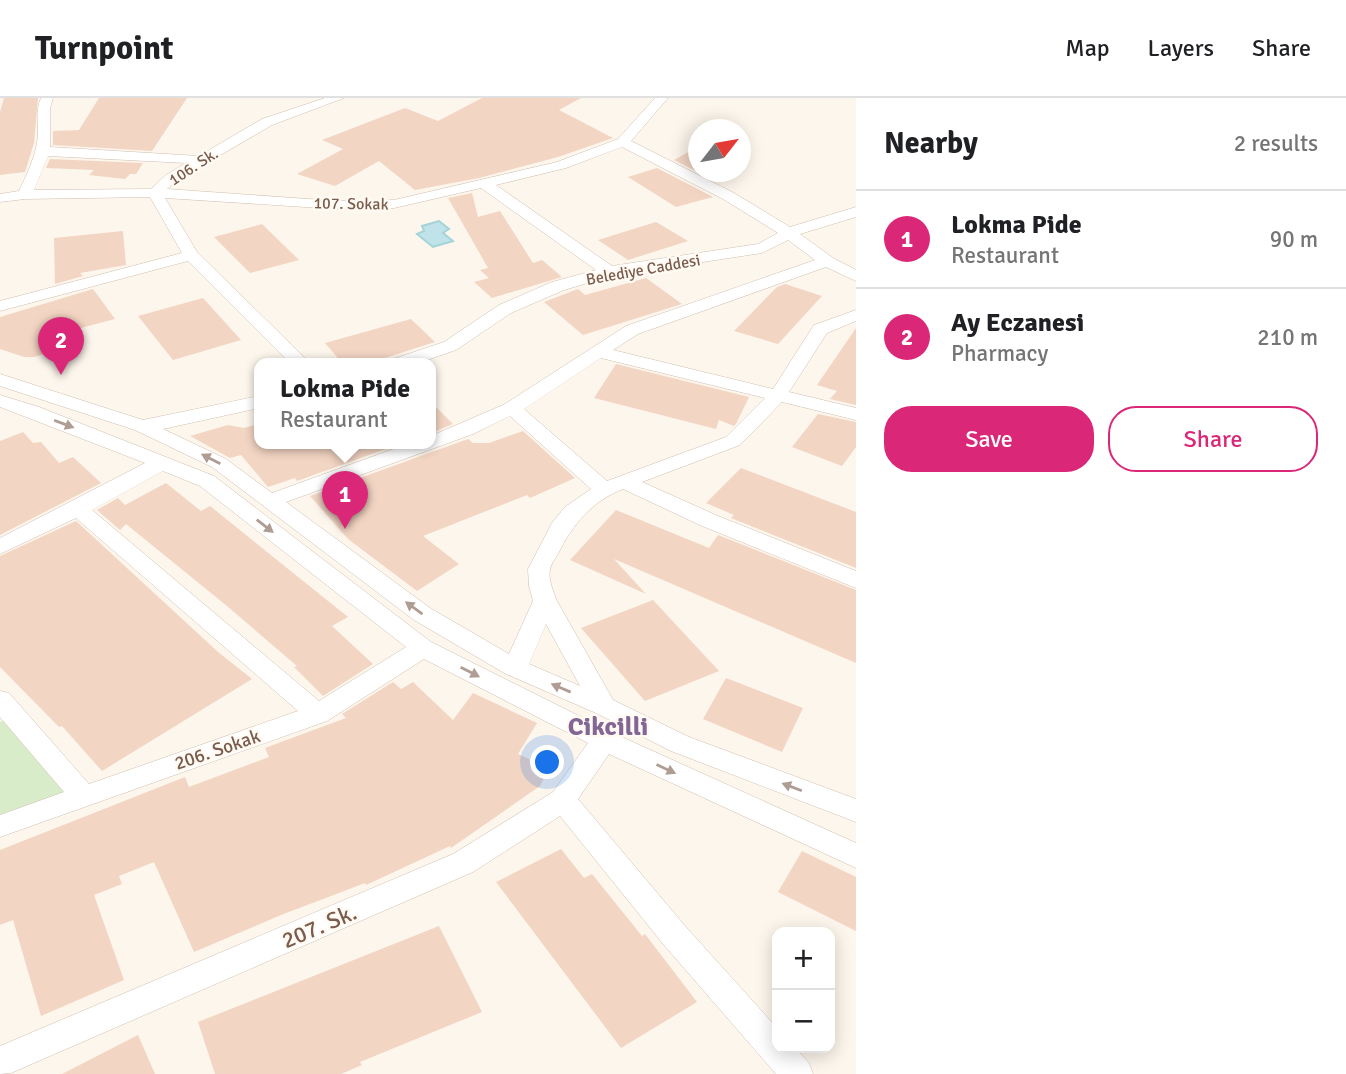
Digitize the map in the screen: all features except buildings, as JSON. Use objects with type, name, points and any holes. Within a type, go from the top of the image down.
[{"type":"street","points":[[25,195],[46,134],[42,122],[47,98]]},
{"type":"street","name":"106. Sk.","points":[[0,198],[25,195],[155,193],[171,178],[267,122],[338,98]]},
{"type":"street","name":"107. Sokak","points":[[155,193],[337,205],[394,204],[561,165],[623,142],[662,98]]},
{"type":"street","points":[[623,142],[702,180],[790,232],[827,261],[856,275]]},
{"type":"street","points":[[42,150],[200,160]]},
{"type":"street","points":[[485,184],[609,271]]},
{"type":"street","points":[[155,193],[191,255],[295,358]]},
{"type":"street","name":"Belediye Caddesi","points":[[414,358],[450,346],[505,309],[558,286],[609,271],[737,254],[762,248],[790,232],[856,212]]},
{"type":"street","points":[[0,306],[191,255]]},
{"type":"street","points":[[436,442],[512,408],[632,330],[827,261]]},
{"type":"street","points":[[604,740],[606,707],[545,601],[540,586],[539,569],[560,528],[573,512],[614,486],[733,441],[779,394],[820,329],[856,315]]},
{"type":"street","points":[[597,352],[856,414]]},
{"type":"street","points":[[0,380],[142,426],[219,463],[422,614],[515,668],[606,707],[680,744],[856,811]]},
{"type":"street","points":[[0,401],[207,481],[423,648],[604,740],[856,856]]},
{"type":"street","points":[[142,426],[254,403]]},
{"type":"street","points":[[512,408],[614,486],[710,521],[856,580]]},
{"type":"street","points":[[272,500],[417,449]]},
{"type":"street","points":[[0,547],[78,509],[163,462]]},
{"type":"street","points":[[78,509],[318,714]]},
{"type":"street","points":[[515,668],[545,601]]},
{"type":"street","name":"206. Sokak","points":[[0,826],[318,714],[423,648]]},
{"type":"street","points":[[0,700],[83,796]]},
{"type":"street","name":"207. Sk.","points":[[0,1062],[463,863],[563,800],[604,740]]},
{"type":"street","points":[[563,800],[675,936],[797,1074]]},
{"type":"green space","points":[[9,718],[75,794],[0,821],[0,722]]},
{"type":"water","points":[[439,221],[449,229],[443,233],[453,241],[433,247],[417,234],[424,231],[422,226]]},
{"type":"place","name":"Ay Eczanesi","points":[[61,375]]},
{"type":"place","name":"Lokma Pide","points":[[345,529]]},
{"type":"district","name":"Cikcilli","points":[[608,726]]}]
